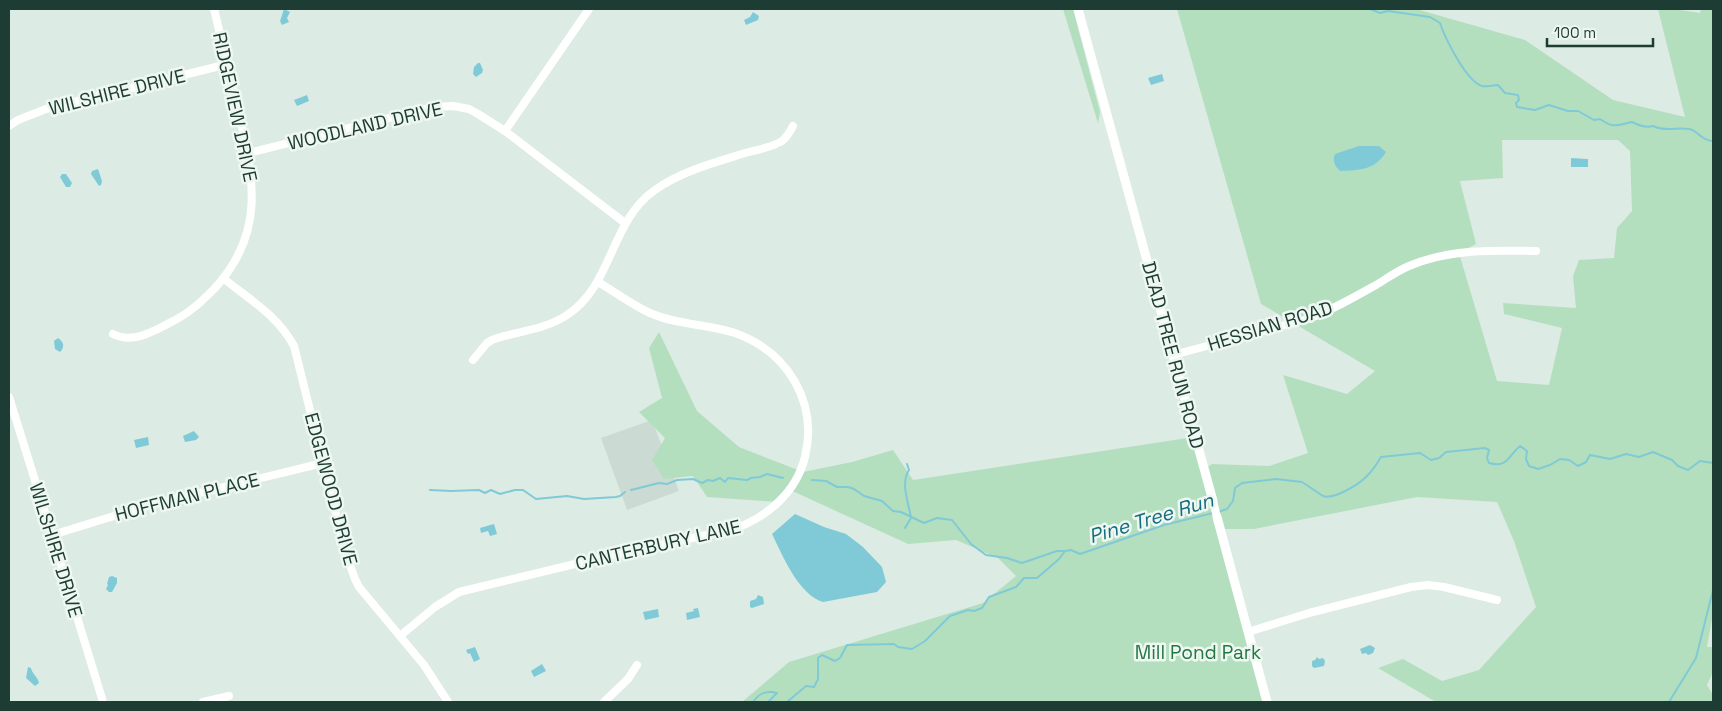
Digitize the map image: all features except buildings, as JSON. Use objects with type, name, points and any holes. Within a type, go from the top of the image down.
[{"type":"street","name":"RIDGEVIEW DRIVE","points":[[113,334],[125,338],[153,332],[187,314],[203,301],[223,278],[236,257],[249,228],[252,180],[248,153],[214,9]]},
{"type":"street","points":[[505,131],[589,9]]},
{"type":"street","name":"DEAD TREE RUN ROAD","points":[[1078,9],[1267,702]]},
{"type":"street","name":"WILSHIRE DRIVE","points":[[9,126],[18,120],[46,109],[228,64]]},
{"type":"street","name":"WOODLAND DRIVE","points":[[248,153],[433,107],[453,106],[469,109],[505,131],[625,223]]},
{"type":"street","points":[[473,360],[487,343],[492,340],[547,325],[568,315],[579,306],[598,282],[625,223],[636,207],[652,191],[663,184],[719,161],[778,144],[787,137],[793,126]]},
{"type":"street","name":"HESSIAN ROAD","points":[[1173,355],[1317,316],[1349,301],[1408,266],[1423,261],[1454,253],[1493,250],[1536,251]]},
{"type":"street","name":"EDGEWOOD DRIVE","points":[[223,278],[267,311],[286,331],[294,346],[345,550],[355,579],[359,587],[431,674],[448,702]]},
{"type":"street","name":"CANTERBURY LANE","points":[[400,636],[435,606],[459,592],[749,524],[778,504],[799,473],[807,449],[807,411],[797,385],[779,360],[765,349],[735,333],[670,320],[650,313],[598,282]]},
{"type":"street","name":"WILSHIRE DRIVE","points":[[9,397],[103,702]]},
{"type":"street","name":"HOFFMAN PLACE","points":[[52,534],[150,504],[323,463]]},
{"type":"street","points":[[1248,632],[1309,613],[1411,587],[1428,585],[1444,587],[1497,600]]},
{"type":"street","points":[[604,702],[628,679],[637,664]]},
{"type":"street","points":[[203,702],[229,696]]},
{"type":"shaded area","points":[[652,420],[679,491],[627,510],[601,438]]},
{"type":"green space","points":[[1063,9],[1073,9],[1100,112],[1098,123]]},
{"type":"green space","name":"Mill Pond Park","points":[[1177,9],[1416,9],[1525,40],[1613,100],[1685,117],[1658,9],[1674,9],[1700,13],[1701,9],[1713,9],[1713,613],[1707,647],[1713,647],[1713,672],[1707,685],[1713,695],[1713,702],[1436,702],[1378,668],[1403,659],[1442,681],[1479,670],[1536,607],[1514,541],[1497,502],[1417,497],[1254,529],[1224,529],[1264,702],[742,702],[789,662],[983,603],[1016,576],[998,558],[956,540],[908,544],[788,489],[778,502],[707,497],[693,476],[664,479],[652,460],[665,438],[639,412],[662,398],[649,348],[659,332],[697,411],[739,447],[803,472],[852,462],[893,450],[913,480],[1194,437],[1203,470],[1212,464],[1269,466],[1308,453],[1283,375],[1347,394],[1375,371],[1261,304]],"holes":[[[1502,140],[1618,140],[1630,151],[1632,211],[1617,228],[1614,258],[1579,260],[1573,276],[1576,308],[1503,303],[1504,314],[1562,328],[1549,385],[1497,381],[1459,253],[1476,244],[1460,181],[1503,178]]]},
{"type":"water","points":[[284,9],[290,12],[287,18],[289,22],[282,25],[280,21]]},
{"type":"water","points":[[753,12],[759,16],[758,20],[746,25],[744,20],[750,17]]},
{"type":"water","points":[[480,63],[483,70],[476,77],[473,74],[474,67]]},
{"type":"water","points":[[1162,74],[1164,81],[1151,85],[1148,78]]},
{"type":"water","points":[[307,95],[309,101],[297,106],[294,100]]},
{"type":"water","points":[[1359,146],[1379,146],[1386,152],[1372,166],[1340,171],[1334,163],[1335,154]]},
{"type":"water","points":[[1571,158],[1588,159],[1588,167],[1571,167]]},
{"type":"water","points":[[98,169],[102,181],[99,186],[91,174],[92,171]]},
{"type":"water","points":[[62,174],[66,174],[72,183],[70,187],[66,187],[60,177]]},
{"type":"water","points":[[58,338],[62,341],[63,345],[60,352],[55,349],[54,341]]},
{"type":"water","points":[[194,431],[199,437],[196,440],[185,442],[183,436]]},
{"type":"water","points":[[148,437],[149,445],[136,448],[134,440]]},
{"type":"water","points":[[795,514],[824,527],[846,534],[863,547],[882,567],[886,582],[877,592],[823,602],[814,598],[792,573],[772,534]]},
{"type":"water","points":[[494,524],[497,534],[490,536],[488,531],[481,533],[480,528]]},
{"type":"water","points":[[109,577],[117,578],[117,583],[112,592],[109,592],[106,589]]},
{"type":"water","points":[[758,595],[763,597],[764,604],[750,607],[750,601],[756,599]]},
{"type":"water","points":[[698,608],[700,617],[687,620],[686,613]]},
{"type":"water","points":[[658,609],[659,617],[645,620],[643,612]]},
{"type":"water","points":[[1370,645],[1375,648],[1373,653],[1368,655],[1366,653],[1362,654],[1360,649]]},
{"type":"water","points":[[475,647],[480,659],[474,662],[470,653],[468,654],[466,650]]},
{"type":"water","points":[[1317,657],[1319,659],[1323,658],[1325,661],[1324,666],[1314,668],[1312,661]]},
{"type":"water","points":[[542,664],[546,671],[534,677],[531,671]]},
{"type":"water","points":[[28,667],[31,668],[39,683],[35,686],[26,678]]},
{"type":"waterway","points":[[1370,9],[1380,13],[1388,11],[1430,17],[1440,23],[1451,48],[1469,76],[1482,86],[1498,85],[1505,93],[1518,95],[1517,107],[1535,110],[1549,105],[1568,111],[1578,111],[1594,120],[1600,119],[1612,125],[1632,122],[1642,126],[1653,126],[1662,129],[1689,129],[1705,139],[1713,141]]},
{"type":"waterway","name":"Pine Tree Run","points":[[1218,512],[1227,509],[1233,501],[1235,488],[1242,483],[1276,479],[1302,482],[1323,496],[1333,496],[1352,488],[1366,477],[1381,457],[1420,453],[1431,460],[1439,458],[1446,452],[1485,448],[1489,450],[1487,458],[1489,463],[1500,464],[1507,460],[1520,446],[1527,451],[1526,459],[1529,466],[1538,469],[1560,459],[1569,460],[1578,466],[1586,462],[1590,455],[1610,459],[1626,454],[1639,457],[1653,452],[1672,460],[1678,466],[1688,470],[1700,461],[1713,463]]},
{"type":"waterway","points":[[905,528],[911,518],[905,487],[906,475],[909,470],[907,464]]},
{"type":"waterway","points":[[631,490],[659,483],[667,484],[677,480],[693,479],[702,483],[720,478],[725,482],[728,478],[747,480],[767,474],[783,478]]},
{"type":"waterway","points":[[812,480],[826,481],[837,487],[854,489],[864,496],[882,501],[893,511],[901,512],[924,523],[937,518],[952,520],[971,544],[986,555],[1007,558],[1022,563],[1057,551],[1064,551]]},
{"type":"waterway","points":[[430,490],[479,490],[485,493],[491,490],[500,494],[523,490],[536,499],[567,496],[584,499],[616,497],[625,492]]},
{"type":"waterway","name":"Pine Tree Run","points":[[787,702],[806,686],[814,687],[818,679],[818,658],[822,655],[835,661],[840,658],[847,645],[894,644],[898,647],[912,649],[925,641],[950,616],[982,608],[989,597],[1016,587],[1024,578],[1037,578],[1059,559],[1065,551],[1071,550],[1080,554],[1164,525],[1213,513]]},
{"type":"waterway","points":[[1669,702],[1696,658],[1713,590]]},
{"type":"waterway","name":"Pine Tree Run","points":[[753,702],[763,693],[777,693],[769,702]]}]
